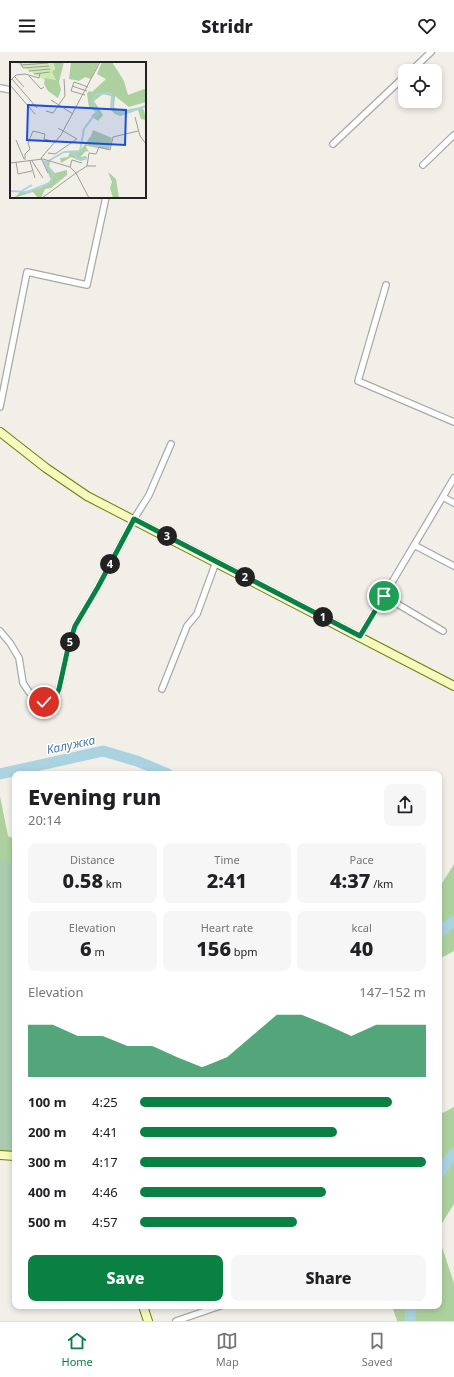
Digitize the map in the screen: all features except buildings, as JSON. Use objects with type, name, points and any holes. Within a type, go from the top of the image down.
[{"type":"street","points":[[418,64],[431,52]]},
{"type":"street","points":[[333,144],[398,83]]},
{"type":"street","points":[[0,88],[10,90]]},
{"type":"street","points":[[423,165],[454,135]]},
{"type":"street","points":[[0,407],[27,272],[87,284],[106,198]]},
{"type":"street","points":[[386,285],[358,381],[454,422]]},
{"type":"street","points":[[0,432],[46,468],[81,492],[454,686]]},
{"type":"street","points":[[0,631],[10,643],[19,658],[23,683],[29,692],[44,702],[49,702],[55,698],[59,689],[68,648],[75,626],[98,587],[134,519],[149,495],[171,444]]},
{"type":"street","points":[[360,636],[454,478]]},
{"type":"street","points":[[443,497],[454,502]]},
{"type":"street","points":[[414,545],[454,566]]},
{"type":"street","points":[[162,689],[187,626],[197,614],[216,562]]},
{"type":"street","points":[[384,596],[443,631]]},
{"type":"street","points":[[0,1155],[12,1156]]},
{"type":"street","points":[[144,1309],[148,1321]]},
{"type":"street","points":[[176,1321],[211,1309]]},
{"type":"green space","points":[[0,796],[8,836],[12,838],[12,879],[0,873]]},
{"type":"green space","points":[[0,859],[12,865],[12,1152],[0,1152]]},
{"type":"green space","points":[[454,864],[454,951],[442,957],[442,883]]},
{"type":"green space","points":[[454,1107],[454,1204],[442,1223],[442,1113]]},
{"type":"green space","points":[[442,1247],[454,1283],[454,1321],[397,1321],[393,1309],[442,1309]]},
{"type":"waterway","name":"Калужка","points":[[13,771],[103,751],[137,761],[161,771]]},
{"type":"waterway","name":"Калужка","points":[[0,774],[12,771]]},
{"type":"waterway","name":"Калужка","points":[[442,930],[454,921]]},
{"type":"waterway","name":"Калужка","points":[[442,1169],[454,1153]]},
{"type":"waterway","name":"Калужка","points":[[410,1321],[411,1309]]},
{"type":"route","points":[[44,702],[49,702],[55,698],[59,689],[68,648],[75,626],[98,587],[134,519],[360,636],[384,596]]}]
